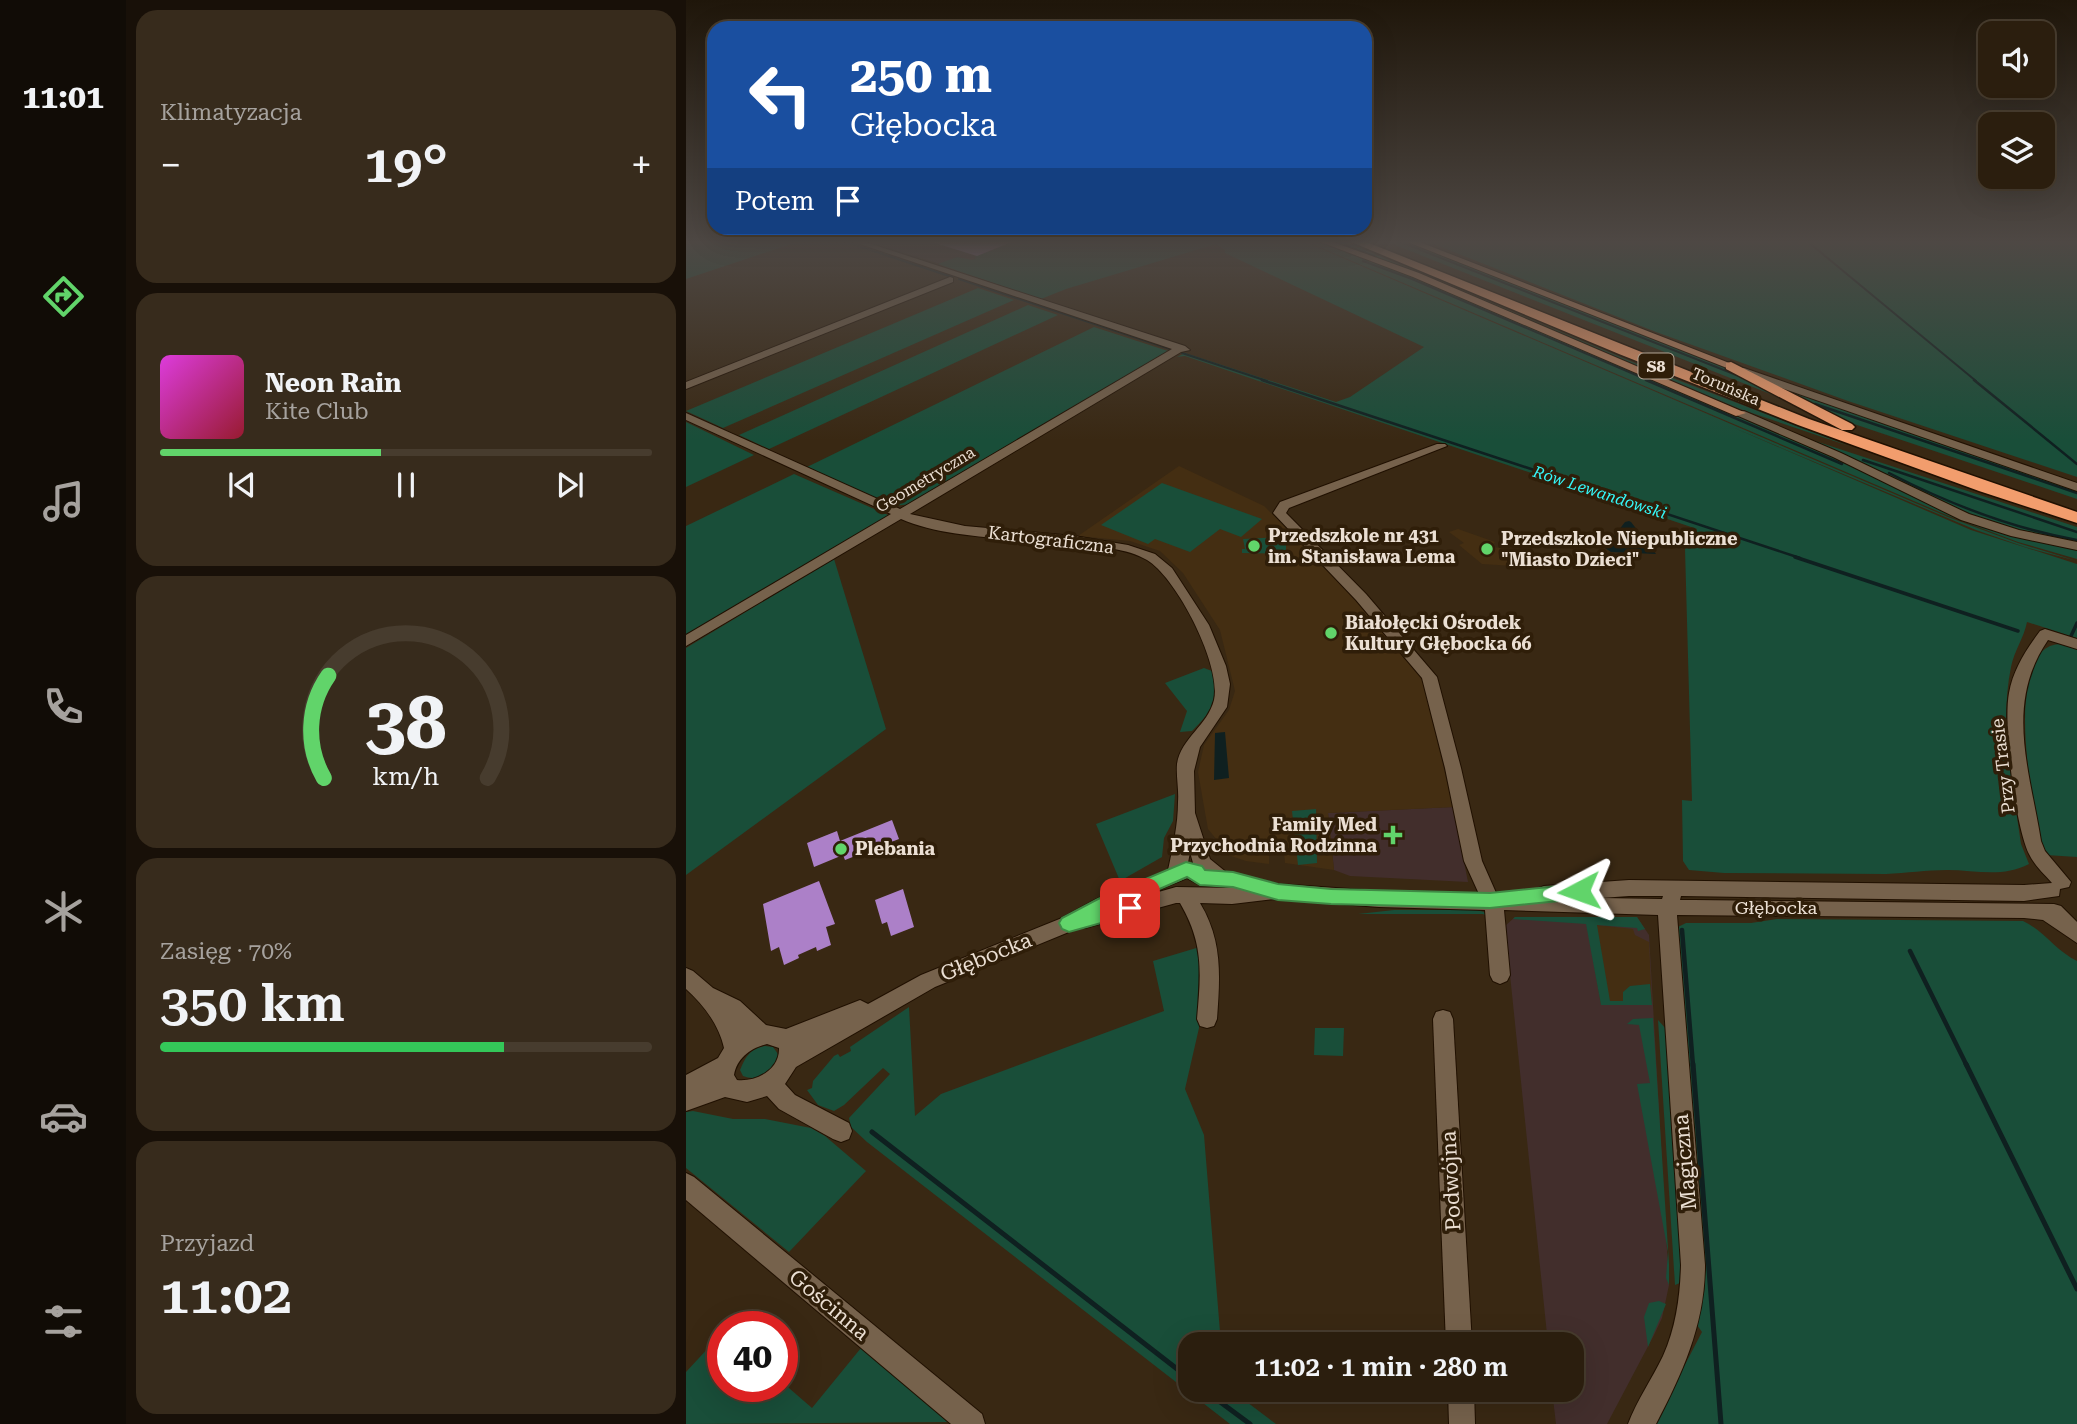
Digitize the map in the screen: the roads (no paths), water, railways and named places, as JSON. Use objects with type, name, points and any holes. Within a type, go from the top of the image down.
[{"type":"highway","name":"Toruńska","points":[[1518,307],[1749,402],[1962,480],[2077,518]]},
{"type":"highway","name":"Toruńska","points":[[1537,307],[1680,366],[1861,434],[2077,506]]},
{"type":"highway","points":[[1731,366],[1861,434]]},
{"type":"highway","points":[[1740,413],[1816,439],[1962,480]]},
{"type":"main road","name":"Toruńska","points":[[1492,307],[1740,413]]},
{"type":"main road","name":"Toruńska","points":[[1581,307],[1731,366]]},
{"type":"street","points":[[686,386],[882,307]]},
{"type":"street","name":"Geometryczna","points":[[686,641],[1185,349],[1059,307]]},
{"type":"street","name":"Toruńska","points":[[1731,366],[2077,487]]},
{"type":"street","name":"Toruńska","points":[[1740,413],[1857,464],[1965,517],[2016,533],[2077,546]]},
{"type":"street","name":"Kartograficzna","points":[[686,416],[899,515],[950,527],[1122,548],[1146,554],[1167,570],[1205,628],[1222,683],[1223,697],[1217,711],[1195,739],[1185,769],[1187,880]]},
{"type":"street","points":[[1441,446],[1284,505],[1279,513],[1361,597],[1429,677],[1453,768],[1472,861],[1495,910],[1500,975]]},
{"type":"street","name":"Przy Trasie","points":[[2064,884],[2038,855],[2032,841],[2015,702],[2024,672],[2045,634],[2077,643]]},
{"type":"street","name":"Kartograficzna","points":[[1186,811],[1196,836],[1187,880]]},
{"type":"street","name":"Głębocka","points":[[770,1083],[784,1070],[788,1049],[905,992],[1069,923],[1108,915],[1187,880],[1226,878],[1278,892]]},
{"type":"street","points":[[1187,880],[1212,949],[1208,1019]]},
{"type":"street","name":"Głębocka","points":[[1187,880],[1232,896],[1278,892],[1525,904],[1672,898],[2039,893],[2064,884]]},
{"type":"street","points":[[2064,884],[2050,904],[2059,920],[2077,935]]},
{"type":"street","name":"Głębocka","points":[[1672,898],[2024,910],[2047,913],[2059,920]]},
{"type":"street","name":"Magiczna","points":[[1641,1424],[1676,1356],[1693,1306],[1693,1265],[1668,926],[1672,898]]},
{"type":"street","points":[[686,977],[706,994],[733,1007],[762,1035]]},
{"type":"street","points":[[706,994],[731,1033],[730,1067],[746,1092],[770,1083],[787,1102],[841,1131]]},
{"type":"street","name":"Podwójna","points":[[1443,1019],[1458,1332]]},
{"type":"street","points":[[686,1100],[730,1067],[748,1040],[773,1034],[788,1049]]},
{"type":"street","points":[[686,1086],[730,1067]]},
{"type":"street","name":"Gościnna","points":[[686,1185],[972,1424]]},
{"type":"street","points":[[1461,1402],[1462,1424]]},
{"type":"waterway","name":"Rów Lewandowski","points":[[1045,307],[1170,349]]},
{"type":"waterway","points":[[1478,307],[1650,381]]},
{"type":"waterway","points":[[1566,307],[1744,378]]},
{"type":"waterway","points":[[1887,307],[1976,381]]},
{"type":"waterway","name":"Rów Lewandowski","points":[[1182,353],[1267,381]]},
{"type":"waterway","name":"Rów Lewandowski","points":[[1262,380],[1800,558]]},
{"type":"waterway","points":[[1646,380],[1842,464]]},
{"type":"waterway","points":[[1974,380],[2077,464]]},
{"type":"waterway","points":[[1815,404],[2077,493]]},
{"type":"waterway","points":[[1863,460],[2077,532]]},
{"type":"waterway","points":[[1889,473],[1980,514],[2077,540]]},
{"type":"waterway","name":"Rów Lewandowski","points":[[1795,557],[2018,631]]},
{"type":"waterway","points":[[2071,636],[2077,623]]},
{"type":"waterway","points":[[1682,930],[1693,1066]]},
{"type":"waterway","points":[[1910,951],[1967,1066]]},
{"type":"waterway","points":[[1693,1064],[1721,1424]]},
{"type":"waterway","points":[[1966,1064],[2077,1289]]},
{"type":"waterway","points":[[872,1132],[1178,1370]]},
{"type":"waterway","points":[[1220,1402],[1250,1424]]},
{"type":"place","name":"Przedszkole nr 431 im. Stanisława Lema","points":[[1254,546]]},
{"type":"place","name":"Przedszkole Niepubliczne \"Miasto Dzieci\"","points":[[1487,549]]},
{"type":"place","name":"Białołęcki Ośrodek Kultury Głębocka 66","points":[[1331,633]]},
{"type":"place","name":"Family Med Przychodnia Rodzinna","points":[[1393,835]]},
{"type":"place","name":"Plebania","points":[[841,849]]}]
